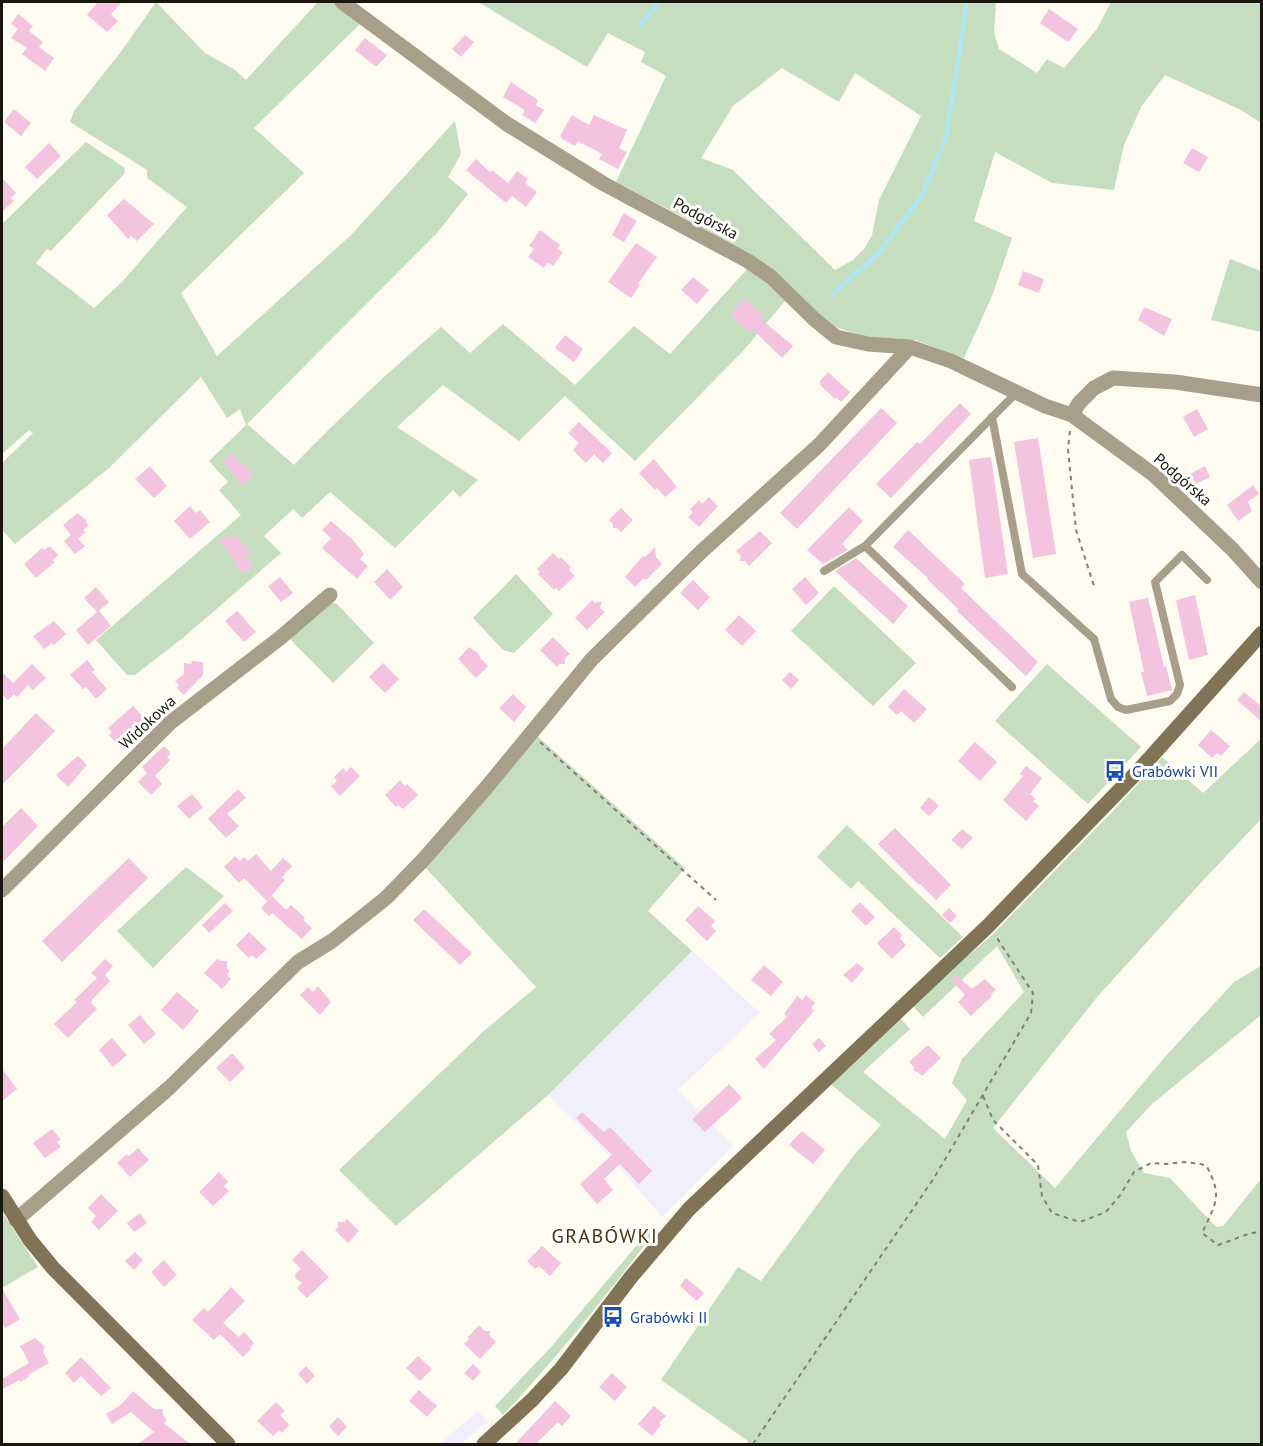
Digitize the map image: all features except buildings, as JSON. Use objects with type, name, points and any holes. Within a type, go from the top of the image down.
[{"type":"street","name":"Podgórska","points":[[342,2],[507,124],[604,184],[748,261],[771,277],[836,337],[868,344],[910,347],[951,361],[1045,406],[1072,415],[1169,489],[1232,549],[1262,582]]},
{"type":"street","points":[[16,1220],[169,1088],[298,962],[332,941],[386,898],[424,860],[592,659],[702,551],[819,445],[910,347]]},
{"type":"street","points":[[1072,415],[1079,403],[1094,388],[1113,378],[1174,382],[1262,395]]},
{"type":"street","name":"Widokowa","points":[[2,890],[171,722],[280,638],[330,595]]},
{"type":"street","points":[[484,1444],[530,1402],[561,1369],[637,1269],[689,1209],[988,926],[1140,769],[1262,633]]},
{"type":"street","points":[[2,1198],[30,1240],[74,1290],[228,1444]]},
{"type":"lane","points":[[824,571],[865,546],[1017,392]]},
{"type":"lane","points":[[992,417],[1022,574],[1094,639],[1111,699],[1118,707],[1126,710],[1170,701],[1177,694],[1180,685],[1155,582],[1182,555],[1207,580]]},
{"type":"lane","points":[[865,546],[1012,687]]},
{"type":"path","points":[[1072,415],[1068,449],[1076,530],[1094,586]]},
{"type":"path","points":[[531,734],[716,900]]},
{"type":"path","points":[[753,1444],[934,1178],[1030,1013],[1033,993],[988,926]]},
{"type":"path","points":[[983,1096],[993,1120],[1038,1165],[1042,1196],[1052,1213],[1080,1222],[1106,1212],[1121,1194],[1134,1172],[1151,1163],[1185,1162],[1206,1165],[1215,1181],[1218,1196],[1202,1233],[1218,1245],[1251,1233],[1262,1232]]},
{"type":"shaded area","points":[[692,951],[760,1013],[678,1090],[733,1146],[662,1217],[606,1152],[548,1095]]},
{"type":"shaded area","points":[[478,1411],[489,1423],[479,1428],[462,1444],[439,1444]]},
{"type":"green space","points":[[156,2],[205,53],[235,70],[246,80],[318,2],[333,2],[363,21],[254,128],[304,173],[181,293],[217,356],[350,236],[455,121],[461,154],[448,177],[468,194],[437,233],[247,424],[294,465],[366,394],[441,327],[470,353],[503,324],[575,385],[634,326],[670,354],[749,267],[785,301],[744,350],[635,461],[565,396],[519,441],[443,385],[397,427],[478,480],[460,497],[453,490],[395,548],[330,492],[302,518],[293,509],[264,536],[281,553],[184,637],[135,675],[127,675],[96,640],[241,515],[219,490],[228,482],[209,461],[246,425],[240,409],[227,418],[201,377],[109,468],[15,544],[2,530],[2,463],[33,433],[29,430],[2,454],[2,224],[86,142],[125,168],[124,174],[51,251],[47,249],[36,263],[94,308],[123,281],[187,207],[147,178],[147,170],[70,122],[74,111],[120,53]]},
{"type":"green space","points":[[478,2],[996,2],[994,32],[999,49],[1037,73],[1047,59],[1064,68],[1097,29],[1111,2],[1261,2],[1261,123],[1241,110],[1165,75],[1141,107],[1124,145],[1114,190],[1052,183],[995,152],[974,221],[1012,238],[992,296],[964,358],[915,340],[862,336],[830,325],[756,259],[616,182],[666,76],[641,62],[645,52],[608,33],[587,67]],"holes":[[[782,68],[839,102],[855,73],[921,116],[879,200],[872,235],[864,249],[853,260],[835,270],[733,170],[701,158],[733,106]]]},
{"type":"green space","points":[[1230,259],[1261,271],[1261,332],[1211,320]]},
{"type":"green space","points":[[516,574],[553,614],[514,653],[503,650],[473,618]]},
{"type":"green space","points":[[834,586],[916,663],[873,706],[791,631]]},
{"type":"green space","points":[[329,602],[337,604],[374,643],[333,683],[288,637]]},
{"type":"green space","points":[[1047,664],[1141,747],[1088,804],[995,721]]},
{"type":"green space","points":[[536,735],[685,868],[648,911],[692,951],[548,1095],[396,1226],[339,1170],[485,1030],[536,987],[424,866]]},
{"type":"green space","points":[[1261,739],[1261,819],[1098,996],[993,1128],[1055,1188],[1164,1058],[1234,982],[1261,966],[1261,1015],[1152,1104],[1126,1132],[1131,1151],[1144,1173],[1170,1178],[1216,1227],[1223,1226],[1261,1179],[1261,1444],[746,1444],[748,1441],[661,1380],[738,1267],[761,1281],[854,1155],[881,1125],[829,1083],[900,1018],[910,1029],[863,1072],[945,1139],[967,1100],[952,1083],[962,1059],[1024,992],[997,946],[923,1017],[911,1004],[991,936],[1115,809],[1162,757],[1203,793]]},
{"type":"green space","points":[[847,825],[963,937],[940,958],[858,881],[851,889],[817,857]]},
{"type":"green space","points":[[186,867],[224,896],[153,968],[117,931]]},
{"type":"green space","points":[[2,1212],[38,1267],[2,1288]]},
{"type":"green space","points":[[653,1226],[656,1229],[653,1234],[599,1303],[503,1415],[495,1406],[551,1347]]},
{"type":"waterway","points":[[640,25],[659,2]]},
{"type":"waterway","points":[[832,294],[878,254],[923,194],[946,137],[967,2]]},
{"type":"place","name":"Grabówki VII","points":[[1115,771]]},
{"type":"place","name":"Grabówki II","points":[[613,1317]]},
{"type":"district","name":"GRABÓWKI","points":[[605,1236]]}]
